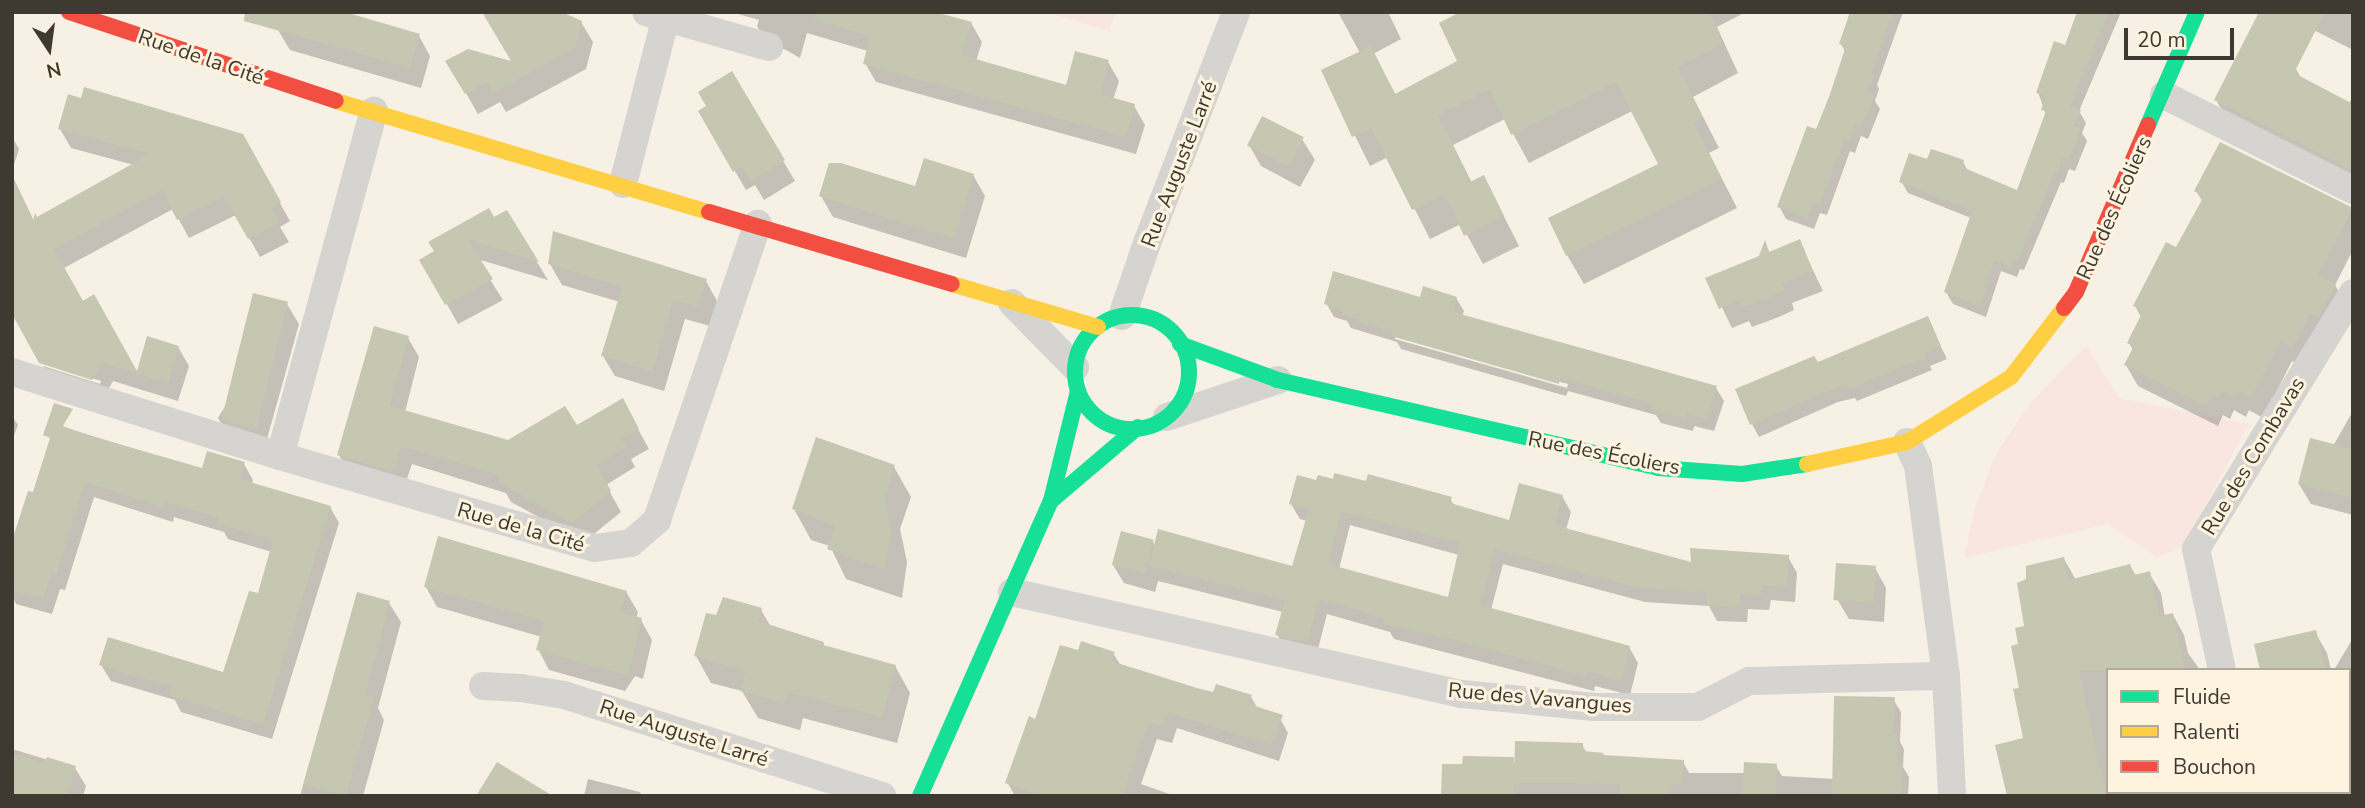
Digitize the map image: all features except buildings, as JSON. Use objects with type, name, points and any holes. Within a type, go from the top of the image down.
[{"type":"street","name":"Rue de la Cité","points":[[69,12],[263,79],[758,224],[1012,303],[1110,322]]},
{"type":"street","name":"Rue Auguste Larré","points":[[1110,322],[1147,243],[1236,12]]},
{"type":"street","name":"Rue des Écoliers","points":[[1181,344],[1278,380],[1658,468],[1742,474],[1829,461],[1908,442],[2011,377],[2077,292],[2164,95],[2197,12]]},
{"type":"street","points":[[624,184],[656,15],[769,47]]},
{"type":"street","points":[[2164,95],[2353,190]]},
{"type":"street","points":[[280,456],[374,111]]},
{"type":"street","name":"Rue de la Cité","points":[[12,372],[280,456],[594,548],[631,543],[657,520],[758,224]]},
{"type":"street","name":"Rue des Combavas","points":[[2222,668],[2196,549],[2353,293]]},
{"type":"street","name":"Rue de la Cité","points":[[1012,303],[1076,379]]},
{"type":"street","points":[[920,796],[1051,502],[1085,340],[1110,322],[1142,316],[1162,324],[1181,344],[1187,358],[1189,379],[1182,400],[1167,417]]},
{"type":"street","points":[[1076,379],[1095,416],[1112,426],[1147,428],[1167,417],[1278,380]]},
{"type":"street","points":[[1051,502],[1138,427]]},
{"type":"street","points":[[1908,442],[1918,466],[1946,676],[1952,796]]},
{"type":"street","name":"Rue des Vavangues","points":[[1013,592],[1462,694],[1594,707],[1698,707],[1749,681],[1946,676]]},
{"type":"street","name":"Rue Auguste Larré","points":[[483,686],[521,688],[564,695],[882,796]]},
{"type":"shaded area","points":[[1046,12],[1115,12],[1109,31]]},
{"type":"shaded area","points":[[2086,346],[2119,398],[2249,424],[2183,547],[2157,557],[2108,524],[1964,558],[1975,509],[1996,454],[2032,401]]},
{"type":"traffic: fast","points":[[2148,125],[2197,12]]},
{"type":"traffic: fast","points":[[1132,315],[1154,320],[1172,332],[1184,350],[1189,372],[1184,394],[1172,412],[1154,424],[1132,429],[1110,424],[1092,412],[1080,394],[1075,372],[1080,350],[1092,332],[1110,320],[1132,315]]},
{"type":"traffic: fast","points":[[1180,344],[1278,380],[1658,468],[1742,474],[1807,464]]},
{"type":"traffic: fast","points":[[920,796],[1051,501],[1078,391]]},
{"type":"traffic: fast","points":[[1051,501],[1138,427]]},
{"type":"traffic: slow","points":[[336,101],[709,212]]},
{"type":"traffic: slow","points":[[952,284],[1098,327]]},
{"type":"traffic: slow","points":[[1807,464],[1907,442],[2011,377],[2064,308]]},
{"type":"traffic: jam","points":[[69,12],[336,101]]},
{"type":"traffic: jam","points":[[2064,308],[2076,292],[2148,125]]},
{"type":"traffic: jam","points":[[709,212],[952,284]]}]
